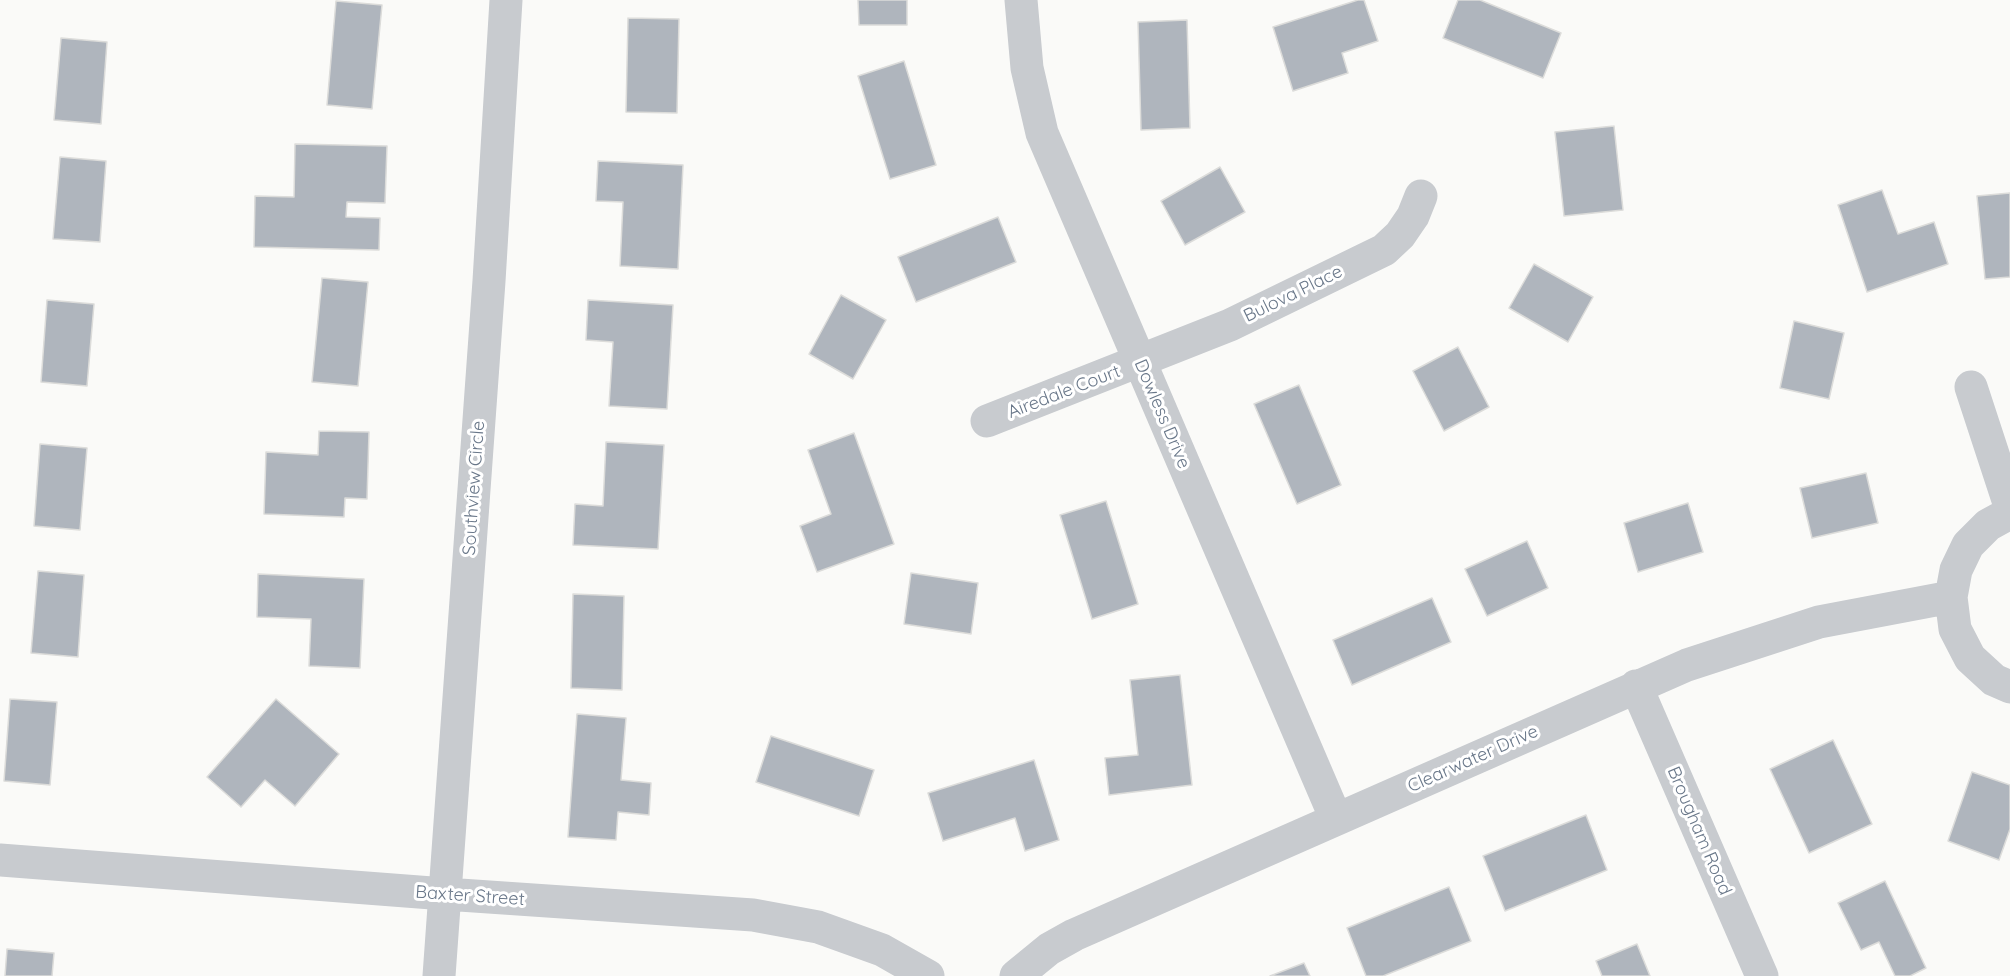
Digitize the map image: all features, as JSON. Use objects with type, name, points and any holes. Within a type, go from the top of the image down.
[{"type":"street","name":"Southview Circle","points":[[439,976],[489,281],[506,0]]},
{"type":"street","name":"Dowless Drive","points":[[1021,0],[1027,68],[1042,133],[1336,819]]},
{"type":"street","name":"Bulova Place","points":[[1140,362],[1230,325],[1384,250],[1400,235],[1413,216],[1421,195]]},
{"type":"street","name":"Airedale Court","points":[[987,421],[1140,362]]},
{"type":"street","points":[[1971,387],[2010,506]]},
{"type":"street","points":[[2010,513],[1988,525],[1968,545],[1956,570],[1951,597],[1955,629],[1970,658],[1994,680],[2010,687]]},
{"type":"street","name":"Clearwater Drive","points":[[1016,976],[1049,949],[1074,935],[1686,664],[1819,622],[1951,597]]},
{"type":"street","name":"Brougham Road","points":[[1636,686],[1762,976]]},
{"type":"street","name":"Baxter Street","points":[[0,860],[753,915],[818,927],[882,951],[928,976]]},
{"type":"building","points":[[858,0],[907,0],[907,25],[859,25]]},
{"type":"building","points":[[1364,0],[1378,41],[1342,53],[1348,73],[1293,91],[1273,27]]},
{"type":"building","points":[[1458,0],[1480,0],[1561,33],[1543,78],[1443,38]]},
{"type":"building","points":[[336,1],[382,5],[372,109],[327,105]]},
{"type":"building","points":[[628,18],[679,19],[677,113],[626,112]]},
{"type":"building","points":[[1187,20],[1190,128],[1141,130],[1138,22]]},
{"type":"building","points":[[61,38],[107,42],[101,124],[54,120]]},
{"type":"building","points":[[904,61],[936,165],[890,179],[858,76]]},
{"type":"building","points":[[1614,126],[1623,210],[1564,216],[1555,132]]},
{"type":"building","points":[[295,144],[387,146],[385,203],[347,202],[346,217],[380,218],[379,250],[254,247],[255,196],[294,197]]},
{"type":"building","points":[[60,157],[106,161],[100,242],[53,239]]},
{"type":"building","points":[[598,161],[683,165],[678,269],[620,266],[623,202],[596,201]]},
{"type":"building","points":[[1220,167],[1245,212],[1185,245],[1161,201]]},
{"type":"building","points":[[1882,190],[1898,234],[1934,222],[1948,264],[1867,292],[1838,205]]},
{"type":"building","points":[[2010,193],[2010,277],[1985,279],[1977,196]]},
{"type":"building","points":[[998,217],[1016,262],[916,302],[898,257]]},
{"type":"building","points":[[1534,264],[1593,297],[1568,342],[1509,308]]},
{"type":"building","points":[[322,278],[368,282],[358,386],[312,382]]},
{"type":"building","points":[[841,295],[886,320],[853,379],[809,354]]},
{"type":"building","points":[[47,300],[94,304],[87,386],[41,382]]},
{"type":"building","points":[[588,300],[673,305],[667,409],[609,406],[613,342],[586,340]]},
{"type":"building","points":[[1794,321],[1844,333],[1829,399],[1780,388]]},
{"type":"building","points":[[1458,347],[1489,407],[1444,431],[1413,371]]},
{"type":"building","points":[[1299,385],[1341,485],[1297,504],[1254,404]]},
{"type":"building","points":[[319,431],[369,432],[367,499],[345,498],[344,517],[264,514],[266,452],[318,455]]},
{"type":"building","points":[[854,433],[894,544],[817,572],[800,526],[831,514],[808,450]]},
{"type":"building","points":[[606,442],[664,445],[658,549],[573,545],[575,504],[603,506]]},
{"type":"building","points":[[40,444],[87,448],[80,530],[34,526]]},
{"type":"building","points":[[1866,473],[1878,523],[1812,538],[1800,488]]},
{"type":"building","points":[[1106,501],[1138,604],[1092,619],[1060,515]]},
{"type":"building","points":[[1688,503],[1703,552],[1638,572],[1624,523]]},
{"type":"building","points":[[1527,541],[1548,588],[1487,616],[1465,569]]},
{"type":"building","points":[[38,571],[84,575],[78,657],[31,653]]},
{"type":"building","points":[[911,573],[978,583],[971,634],[904,624]]},
{"type":"building","points":[[258,574],[364,579],[360,668],[309,666],[311,619],[257,617]]},
{"type":"building","points":[[573,594],[624,596],[622,690],[571,688]]},
{"type":"building","points":[[1432,598],[1451,642],[1352,685],[1333,640]]},
{"type":"building","points":[[1180,675],[1192,785],[1109,795],[1105,758],[1138,755],[1130,680]]},
{"type":"building","points":[[10,699],[57,702],[50,785],[4,781]]},
{"type":"building","points":[[276,699],[339,754],[295,806],[265,780],[241,807],[207,777]]},
{"type":"building","points":[[577,714],[626,718],[621,780],[651,783],[649,815],[618,812],[616,840],[568,837]]},
{"type":"building","points":[[771,736],[874,770],[859,816],[756,782]]},
{"type":"building","points":[[1833,740],[1872,824],[1809,853],[1770,769]]},
{"type":"building","points":[[1034,760],[1059,840],[1025,851],[1015,818],[943,841],[928,793]]},
{"type":"building","points":[[1972,772],[2010,785],[2010,829],[1999,860],[1948,841]]},
{"type":"building","points":[[1586,815],[1607,870],[1505,911],[1483,856]]},
{"type":"building","points":[[1885,881],[1926,968],[1910,976],[1895,976],[1879,942],[1861,950],[1838,903]]},
{"type":"building","points":[[1449,887],[1471,941],[1383,976],[1366,976],[1347,928]]},
{"type":"building","points":[[1637,944],[1650,976],[1602,976],[1596,961]]},
{"type":"building","points":[[7,949],[54,953],[52,976],[5,976]]},
{"type":"building","points":[[1304,963],[1310,976],[1270,976]]}]
